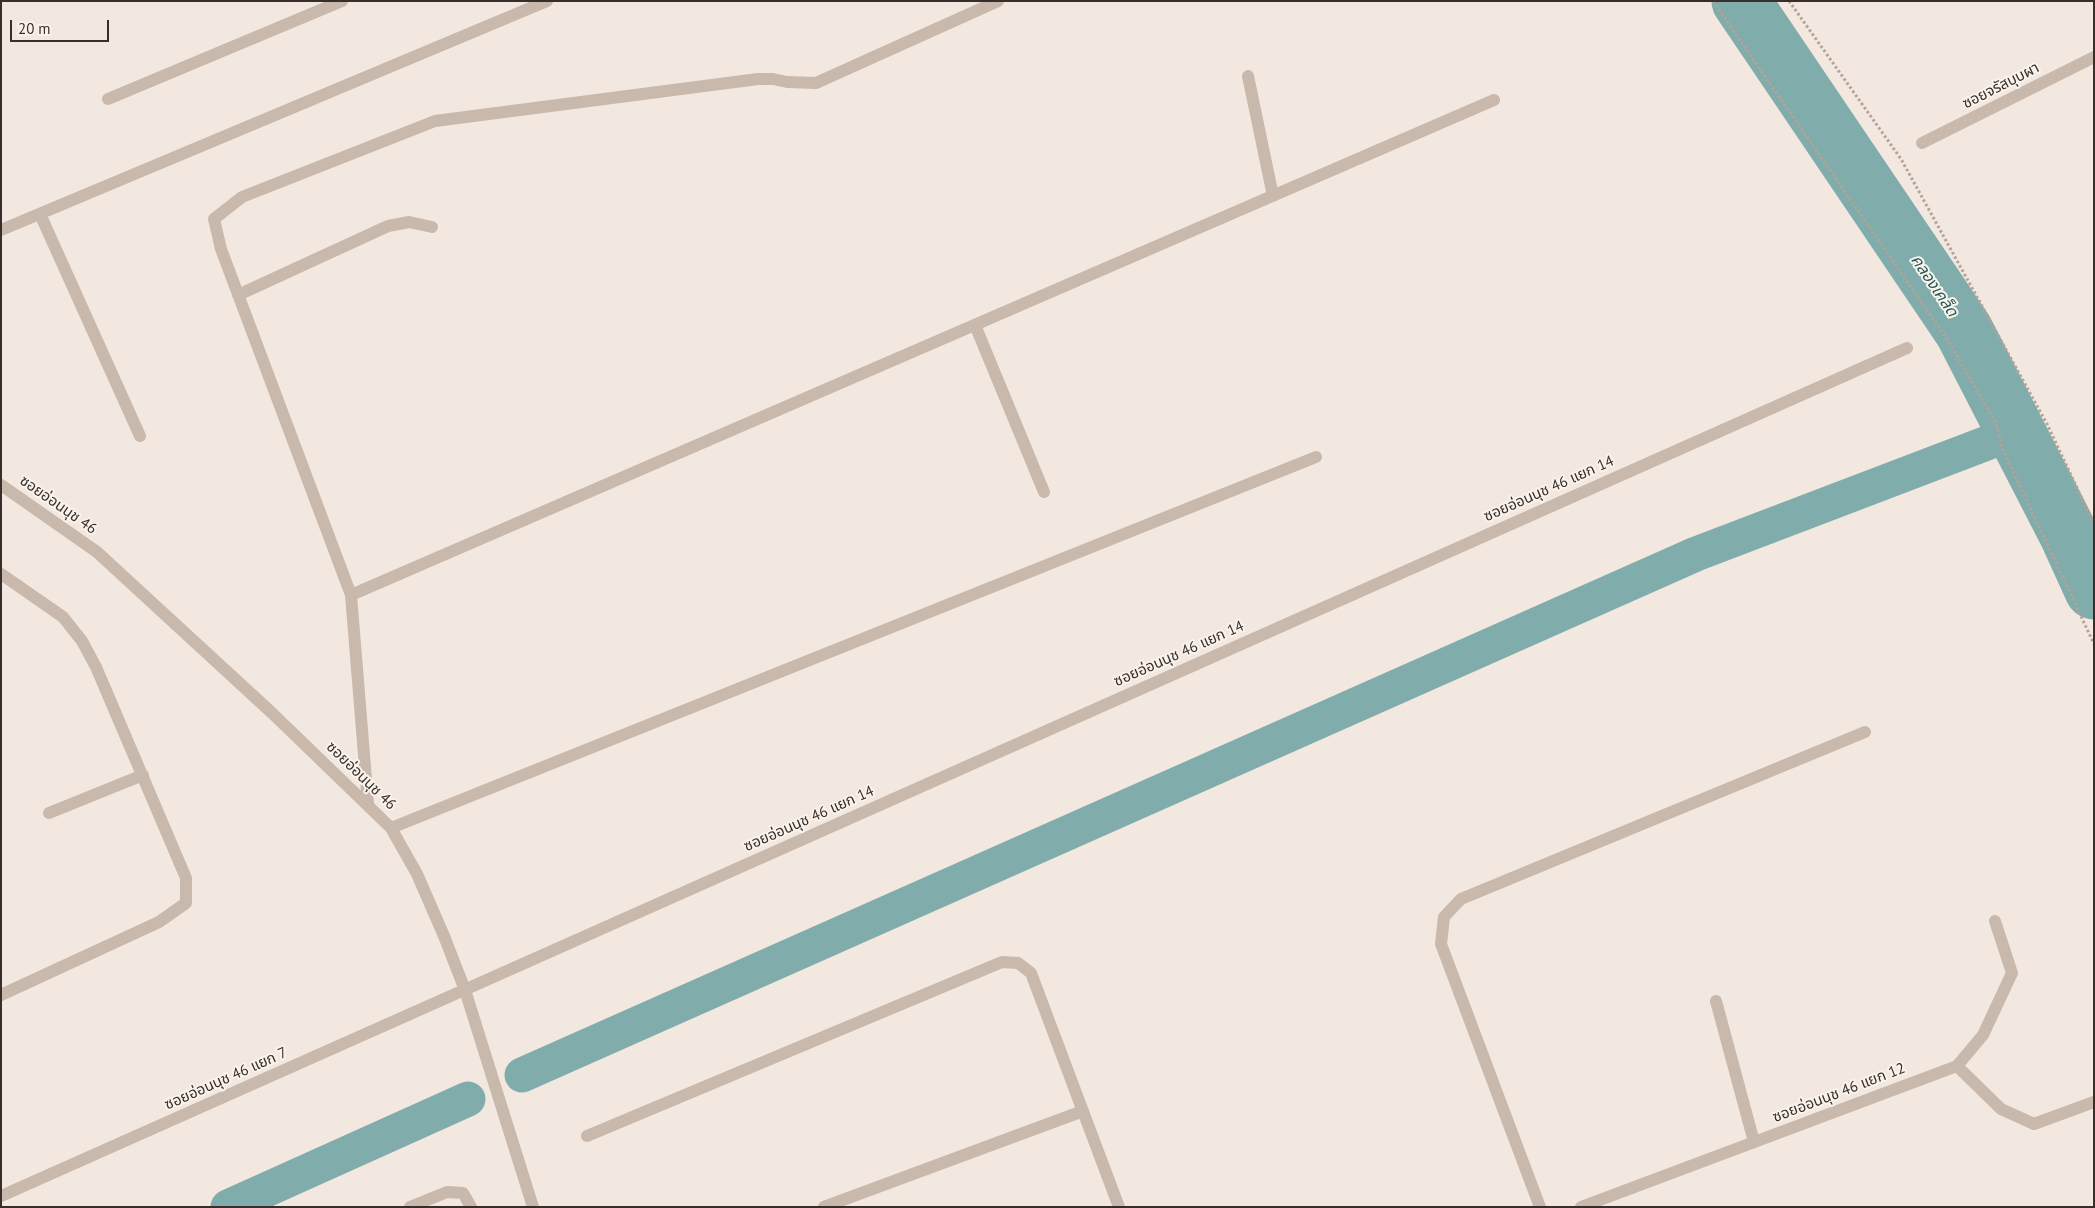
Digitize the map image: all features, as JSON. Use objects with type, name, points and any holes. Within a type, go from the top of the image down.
[{"type":"street","points":[[108,99],[342,1]]},
{"type":"street","points":[[368,804],[350,595],[221,249],[214,219],[242,196],[435,121],[758,79],[773,78],[787,82],[816,83],[998,1]]},
{"type":"street","points":[[1,230],[545,2]]},
{"type":"street","name":"ซอยจรัสบุบผา","points":[[1922,143],[2094,58]]},
{"type":"street","points":[[1248,76],[1273,196]]},
{"type":"street","points":[[350,595],[1494,100]]},
{"type":"street","points":[[40,214],[140,436]]},
{"type":"street","points":[[238,295],[388,226],[409,222],[432,228]]},
{"type":"street","points":[[975,325],[1044,492]]},
{"type":"street","name":"ซอยอ่อนนุช 46 แยก 14","points":[[464,990],[1907,348]]},
{"type":"street","points":[[391,828],[1316,457]]},
{"type":"street","name":"ซอยอ่อนนุช 46","points":[[1,485],[97,552],[368,804],[391,828],[418,874],[444,936],[464,990],[533,1207]]},
{"type":"street","points":[[1,574],[63,617],[82,641],[96,667],[186,878],[186,903],[159,922],[1,995]]},
{"type":"street","points":[[1540,1207],[1441,944],[1444,917],[1461,899],[1865,732]]},
{"type":"street","points":[[49,813],[143,775]]},
{"type":"street","points":[[1995,921],[2012,973],[1983,1036],[1957,1066],[2002,1109],[2034,1124],[2094,1102]]},
{"type":"street","points":[[587,1136],[1002,962],[1018,963],[1030,973],[1118,1207]]},
{"type":"street","name":"ซอยอ่อนนุช 46 แยก 7","points":[[1,1196],[464,990]]},
{"type":"street","points":[[1716,1001],[1754,1142]]},
{"type":"street","name":"ซอยอ่อนนุช 46 แยก 12","points":[[1581,1207],[1957,1066]]},
{"type":"street","points":[[824,1207],[1083,1111]]},
{"type":"street","points":[[410,1207],[447,1192],[463,1193],[471,1207]]},
{"type":"path","points":[[1713,1],[1949,342],[1996,423],[2002,448],[2094,644]]},
{"type":"path","points":[[1789,1],[1905,166],[2047,424],[2094,524]]},
{"type":"waterway","name":"คลองเคล็ด","points":[[1741,1],[1964,331],[2069,535],[2094,590]]},
{"type":"waterway","points":[[522,1075],[1696,554],[2016,432]]},
{"type":"waterway","points":[[228,1207],[468,1099]]}]
